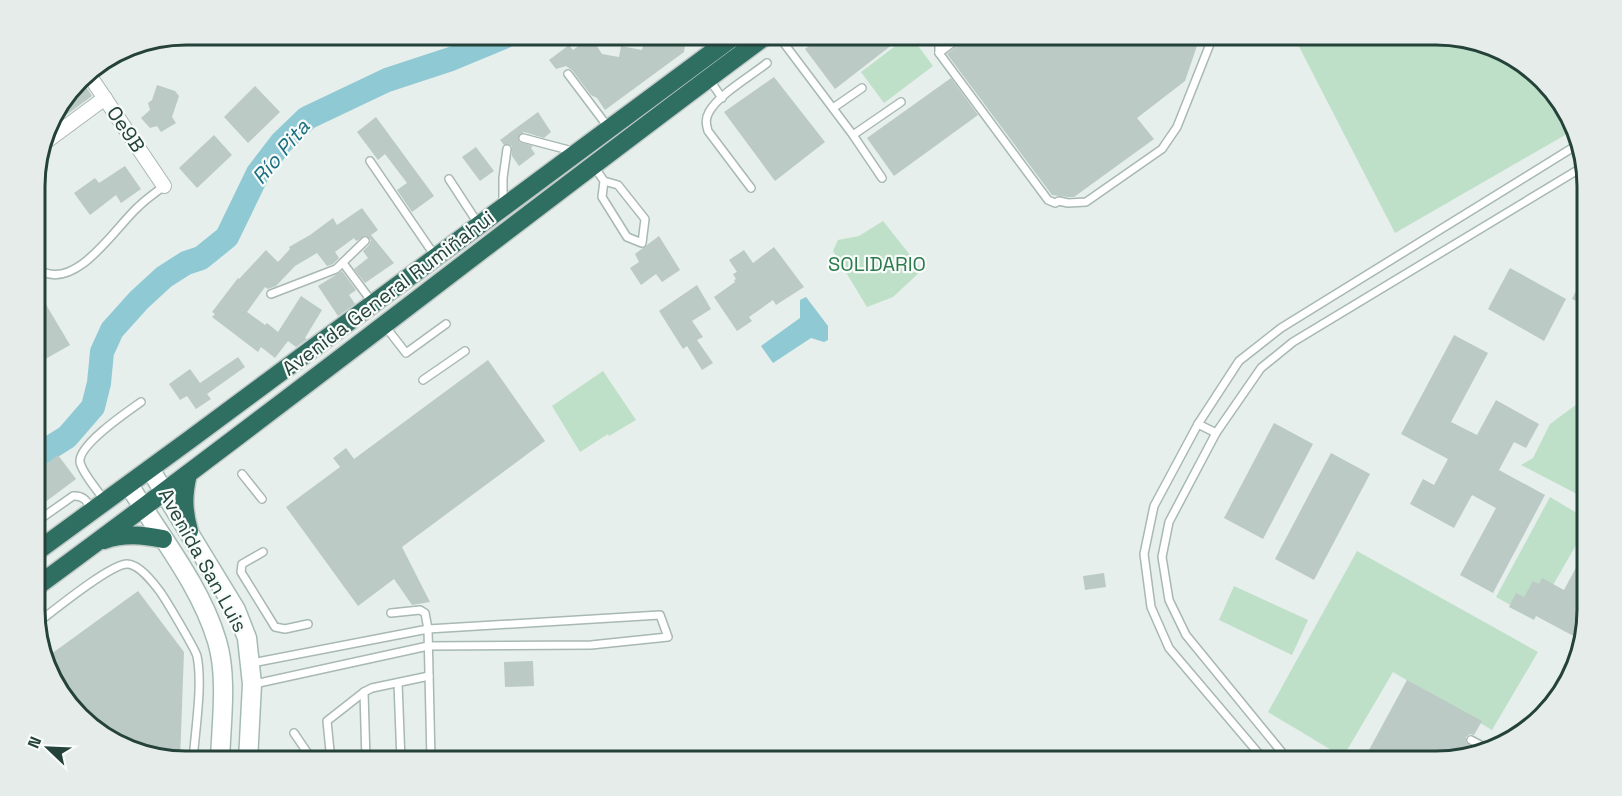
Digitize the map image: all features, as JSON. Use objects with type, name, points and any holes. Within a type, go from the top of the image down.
[{"type":"highway","name":"Avenida General Rumiñahui","points":[[45,545],[374,305],[722,45]]},
{"type":"highway","name":"Avenida General Rumiñahui","points":[[45,580],[754,45]]},
{"type":"highway","points":[[188,474],[183,493],[183,512],[189,531]]},
{"type":"highway","points":[[94,544],[128,535],[162,539]]},
{"type":"main road","name":"Avenida San Luis","points":[[150,469],[236,610],[247,638],[252,684],[249,751]]},
{"type":"main road","name":"Avenida San Luis","points":[[129,484],[200,600],[218,643],[223,686],[220,751]]},
{"type":"main road","points":[[223,686],[252,684]]},
{"type":"street","name":"Oe9B","points":[[93,80],[164,186]]},
{"type":"street","points":[[55,135],[105,98]]},
{"type":"lane","points":[[785,45],[853,135],[882,178]]},
{"type":"lane","points":[[939,45],[939,54],[1048,200],[1055,203],[1059,201],[1086,202],[1162,149],[1177,127],[1210,45]]},
{"type":"lane","points":[[939,54],[950,45]]},
{"type":"lane","points":[[751,188],[708,130],[706,122],[709,112],[722,98],[768,63]]},
{"type":"lane","points":[[568,74],[609,130]]},
{"type":"lane","points":[[709,79],[722,98]]},
{"type":"lane","points":[[833,108],[862,88]]},
{"type":"lane","points":[[853,135],[901,102]]},
{"type":"lane","points":[[523,138],[578,152]]},
{"type":"lane","points":[[1257,751],[1169,648],[1151,607],[1144,554],[1154,506],[1198,424],[1239,361],[1281,328],[1571,148]]},
{"type":"lane","points":[[503,208],[503,178],[507,149]]},
{"type":"lane","points":[[370,161],[436,258]]},
{"type":"lane","points":[[593,165],[604,181],[618,185],[645,219],[642,243],[627,237],[602,197],[604,181]]},
{"type":"lane","points":[[1281,751],[1186,635],[1169,600],[1162,557],[1169,522],[1216,433],[1261,368],[1293,342],[1576,171]]},
{"type":"lane","points":[[448,179],[479,225]]},
{"type":"lane","points":[[45,273],[52,277],[63,275],[90,259],[138,206],[164,186]]},
{"type":"lane","points":[[271,294],[336,269],[365,240]]},
{"type":"lane","points":[[343,263],[374,305]]},
{"type":"lane","points":[[383,324],[406,353],[446,324]]},
{"type":"lane","points":[[423,380],[465,351]]},
{"type":"lane","points":[[99,506],[79,459],[106,429],[141,402]]},
{"type":"lane","points":[[1198,424],[1216,433]]},
{"type":"lane","points":[[242,474],[262,499]]},
{"type":"lane","points":[[45,516],[73,496],[78,495],[99,506]]},
{"type":"lane","points":[[263,552],[240,567],[275,627],[285,630],[308,624]]},
{"type":"lane","points":[[45,617],[121,565],[129,564],[136,567],[159,590],[197,655],[198,678],[194,751]]},
{"type":"lane","points":[[391,613],[420,610],[425,613],[428,629],[431,751]]},
{"type":"lane","points":[[250,663],[428,629],[660,615],[668,637],[591,645],[428,646],[252,684]]},
{"type":"lane","points":[[330,751],[327,721],[364,692],[372,688],[429,676]]},
{"type":"lane","points":[[398,682],[401,751]]},
{"type":"lane","points":[[364,692],[366,751]]},
{"type":"lane","points":[[294,733],[306,751]]},
{"type":"lane","points":[[1471,740],[1478,744]]},
{"type":"green space","points":[[897,45],[917,45],[933,66],[884,103],[861,72]]},
{"type":"green space","points":[[1298,45],[1445,45],[1472,50],[1490,56],[1522,74],[1548,100],[1558,116],[1567,134],[1395,233]]},
{"type":"green space","name":"SOLIDARIO","points":[[883,221],[922,270],[893,297],[867,307],[833,251],[838,240],[859,236]]},
{"type":"green space","points":[[603,371],[636,420],[580,452],[552,406]]},
{"type":"green space","points":[[1577,404],[1577,494],[1521,465],[1533,458],[1550,424]]},
{"type":"green space","points":[[1550,497],[1577,513],[1577,543],[1534,618],[1496,597]]},
{"type":"green space","points":[[1357,551],[1538,652],[1492,730],[1393,672],[1347,751],[1333,751],[1268,712]]},
{"type":"green space","points":[[1234,586],[1308,620],[1292,655],[1219,620]]},
{"type":"water","points":[[806,297],[828,326],[828,340],[824,342],[811,338],[773,363],[761,346],[800,318],[800,300]]},
{"type":"building","points":[[569,45],[573,50],[580,45],[596,45],[602,54],[619,57],[621,46],[642,50],[643,45],[685,45],[684,52],[605,110],[572,70],[566,66],[556,69],[549,60]]},
{"type":"building","points":[[810,45],[892,45],[835,89],[805,49]]},
{"type":"building","points":[[958,45],[1197,45],[1185,81],[1137,118],[1154,139],[1074,197],[1052,195],[947,54]]},
{"type":"building","points":[[774,77],[825,142],[775,181],[724,112]]},
{"type":"building","points":[[951,78],[978,115],[894,176],[867,138]]},
{"type":"building","points":[[157,85],[175,91],[179,96],[172,117],[176,123],[161,132],[157,126],[150,128],[141,118],[150,110],[148,103],[152,100]]},
{"type":"building","points":[[86,86],[92,96],[64,116]]},
{"type":"building","points":[[255,86],[280,112],[248,143],[224,117]]},
{"type":"building","points":[[538,112],[551,132],[544,138],[524,132],[519,135],[519,142],[533,146],[531,148],[535,154],[519,166],[512,156],[512,146],[504,145],[500,140]]},
{"type":"building","points":[[376,117],[434,196],[412,212],[397,190],[407,183],[385,154],[378,160],[357,132]]},
{"type":"building","points":[[214,135],[232,155],[197,188],[179,168]]},
{"type":"building","points":[[476,147],[494,171],[480,181],[462,157]]},
{"type":"building","points":[[125,166],[141,189],[121,203],[116,195],[90,215],[74,193],[95,178],[99,183]]},
{"type":"building","points":[[362,208],[378,230],[371,235],[394,263],[365,283],[354,269],[368,258],[363,251],[371,240],[366,236],[356,241],[354,238],[335,252],[339,258],[333,264],[327,266],[317,253],[295,266],[276,286],[268,289],[265,287],[247,312],[278,332],[301,296],[322,310],[305,338],[307,339],[296,347],[288,341],[275,358],[261,347],[258,352],[212,317],[215,314],[212,312],[238,278],[266,250],[278,262],[290,249],[289,247],[333,218],[337,225]]},
{"type":"building","points":[[659,236],[680,270],[662,282],[656,274],[641,285],[630,268],[639,262],[635,254]]},
{"type":"building","points":[[774,247],[804,287],[776,305],[773,300],[749,317],[752,321],[737,331],[714,297],[735,282],[733,274],[737,272],[729,260],[744,250],[753,263]]},
{"type":"building","points":[[1510,268],[1566,299],[1544,341],[1488,309]]},
{"type":"building","points":[[342,271],[356,290],[349,295],[355,304],[338,316],[318,286]]},
{"type":"building","points":[[697,285],[711,309],[692,321],[703,337],[697,340],[713,363],[702,370],[687,346],[683,349],[659,311]]},
{"type":"building","points":[[1577,289],[1577,301],[1572,299]]},
{"type":"building","points":[[45,303],[70,345],[45,359]]},
{"type":"building","points":[[1454,335],[1488,353],[1451,422],[1477,435],[1496,400],[1539,424],[1526,448],[1514,442],[1499,470],[1545,495],[1493,593],[1460,575],[1496,508],[1472,495],[1454,528],[1410,504],[1423,479],[1434,485],[1448,459],[1401,434]]},
{"type":"building","points":[[238,357],[245,367],[207,394],[211,399],[196,409],[187,396],[180,400],[169,384],[190,369],[200,383]]},
{"type":"building","points":[[488,360],[545,441],[402,547],[430,602],[412,605],[394,579],[358,606],[286,507],[340,467],[333,458],[346,448],[354,459]]},
{"type":"building","points":[[1274,423],[1313,444],[1263,539],[1224,518]]},
{"type":"building","points":[[1331,453],[1370,474],[1314,580],[1275,559]]},
{"type":"building","points":[[58,455],[76,479],[45,502],[45,465]]},
{"type":"building","points":[[1577,566],[1574,636],[1536,616],[1534,620],[1509,607],[1516,593],[1524,597],[1533,581],[1539,584],[1542,578],[1564,590]]},
{"type":"building","points":[[1104,573],[1106,587],[1085,590],[1083,576]]},
{"type":"building","points":[[138,591],[184,652],[180,751],[168,750],[132,740],[100,722],[74,696],[52,653]]},
{"type":"building","points":[[533,661],[534,686],[505,687],[504,662]]},
{"type":"building","points":[[1407,680],[1482,721],[1474,735],[1470,734],[1466,737],[1468,747],[1445,751],[1368,751]]},
{"type":"waterway","name":"Río Pita","points":[[45,451],[67,437],[93,407],[99,383],[102,352],[112,330],[164,277],[186,263],[201,258],[227,237],[258,173],[281,143],[307,118],[387,80],[451,59],[485,45]]}]
